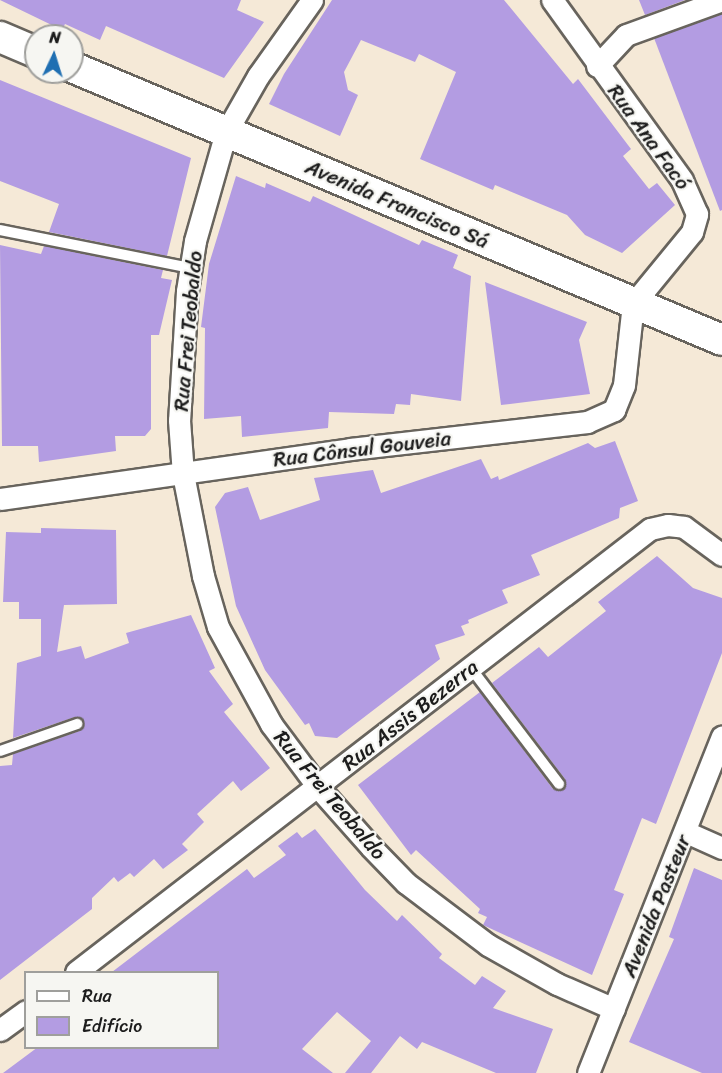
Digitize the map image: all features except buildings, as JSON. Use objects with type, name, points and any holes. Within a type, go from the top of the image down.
[{"type":"main road","points":[[0,37],[24,47]]},
{"type":"main road","name":"Avenida Francisco Sá","points":[[84,72],[722,340]]},
{"type":"street","name":"Rua Frei Teobaldo","points":[[312,0],[258,76],[226,132],[191,268],[180,366],[183,474],[191,528],[218,627],[271,724],[318,787],[406,883],[439,909],[519,964],[614,1009]]},
{"type":"street","name":"Rua Ana Facó","points":[[552,0],[597,66],[682,180],[697,214],[692,232],[633,304]]},
{"type":"street","points":[[597,66],[626,35],[722,0]]},
{"type":"street","name":"Rua Cônsul Gouveia","points":[[0,499],[600,419],[614,410],[622,394],[633,304]]},
{"type":"street","name":"Rua Assis Bezerra","points":[[77,971],[654,526],[684,527],[722,555]]},
{"type":"street","name":"Avenida Pasteur","points":[[588,1073],[722,737]]},
{"type":"street","points":[[686,832],[722,848]]},
{"type":"street","points":[[0,1030],[24,1012]]},
{"type":"lane","points":[[0,230],[191,268]]},
{"type":"lane","points":[[470,667],[559,784]]},
{"type":"lane","points":[[0,751],[77,724]]}]
